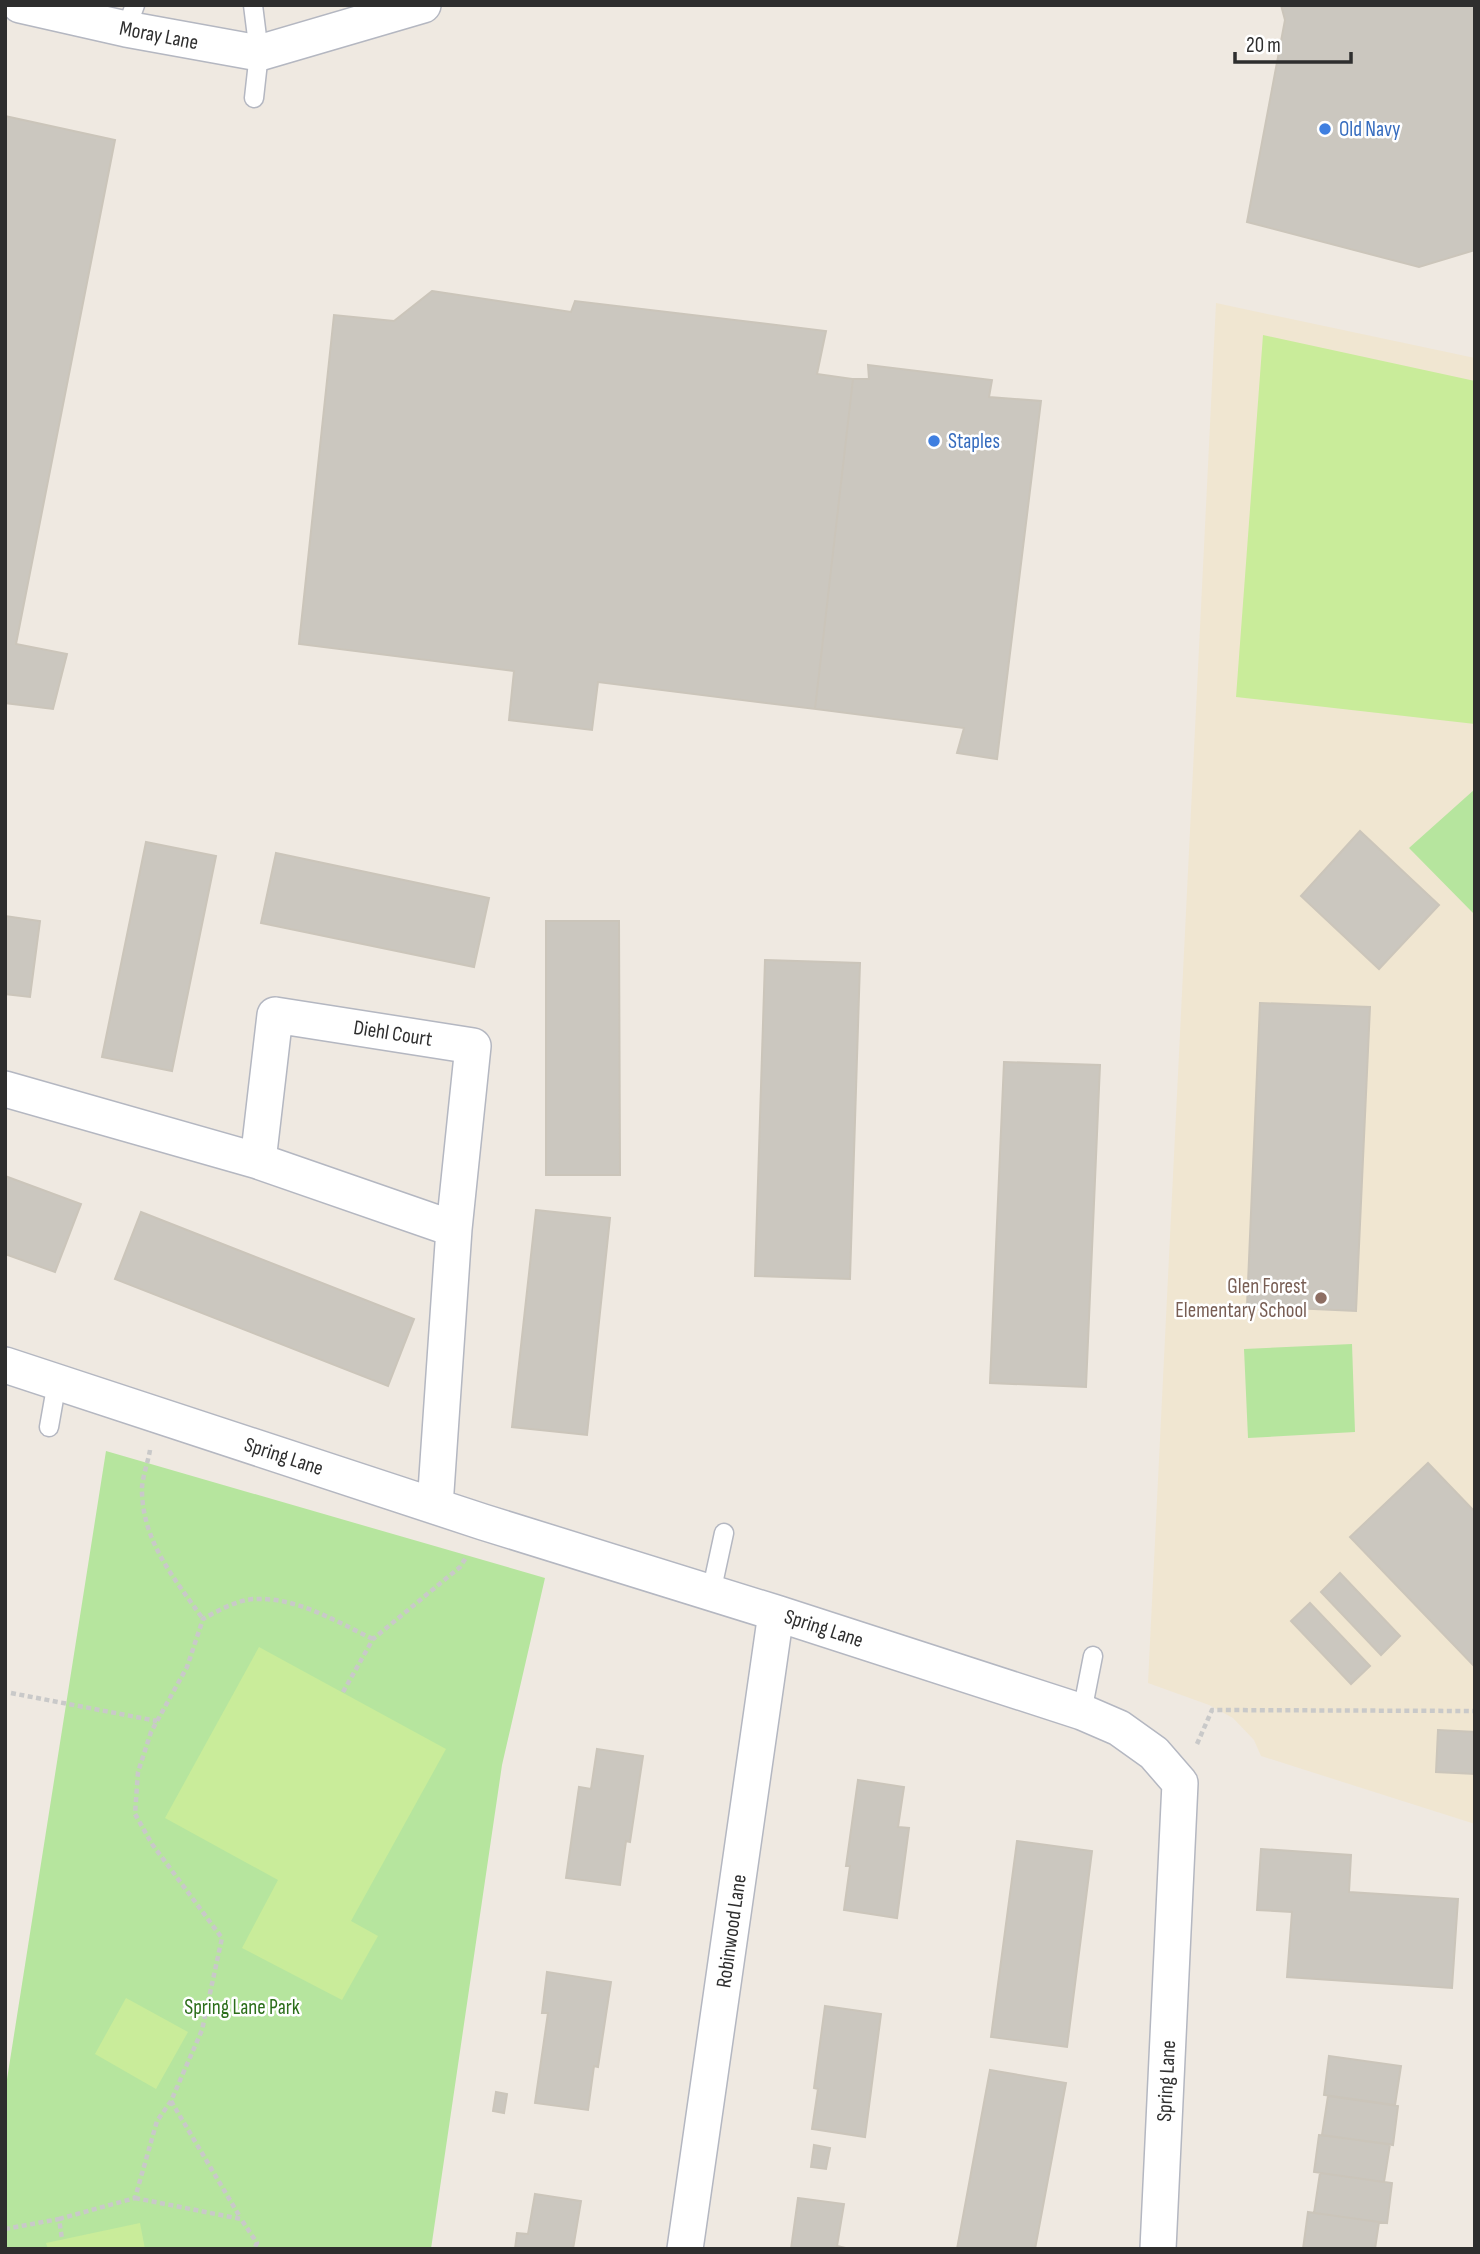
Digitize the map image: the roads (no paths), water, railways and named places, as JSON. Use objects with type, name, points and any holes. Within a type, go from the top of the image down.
[{"type":"street","name":"Moray Lane","points":[[20,5],[130,17],[259,53]]},
{"type":"street","points":[[259,53],[423,5]]},
{"type":"street","name":"Diehl Court","points":[[258,1161],[275,1016],[473,1046],[454,1229],[435,1506]]},
{"type":"street","points":[[5,1089],[258,1161],[454,1229]]},
{"type":"street","name":"Spring Lane","points":[[5,1365],[435,1506],[776,1612],[1082,1712],[1119,1728],[1154,1753],[1180,1783],[1158,2249]]},
{"type":"street","name":"Robinwood Lane","points":[[685,2249],[776,1612]]},
{"type":"lane","points":[[253,5],[259,53],[254,98]]},
{"type":"lane","points":[[49,1427],[57,1382]]},
{"type":"lane","points":[[711,1593],[724,1532]]},
{"type":"lane","points":[[1082,1712],[1093,1656]]},
{"type":"place","name":"Old Navy","points":[[1325,129]]},
{"type":"place","name":"Staples","points":[[934,441]]},
{"type":"place","name":"Glen Forest Elementary School","points":[[1321,1298]]},
{"type":"park label","name":"Spring Lane Park","points":[[242,2007]]}]
